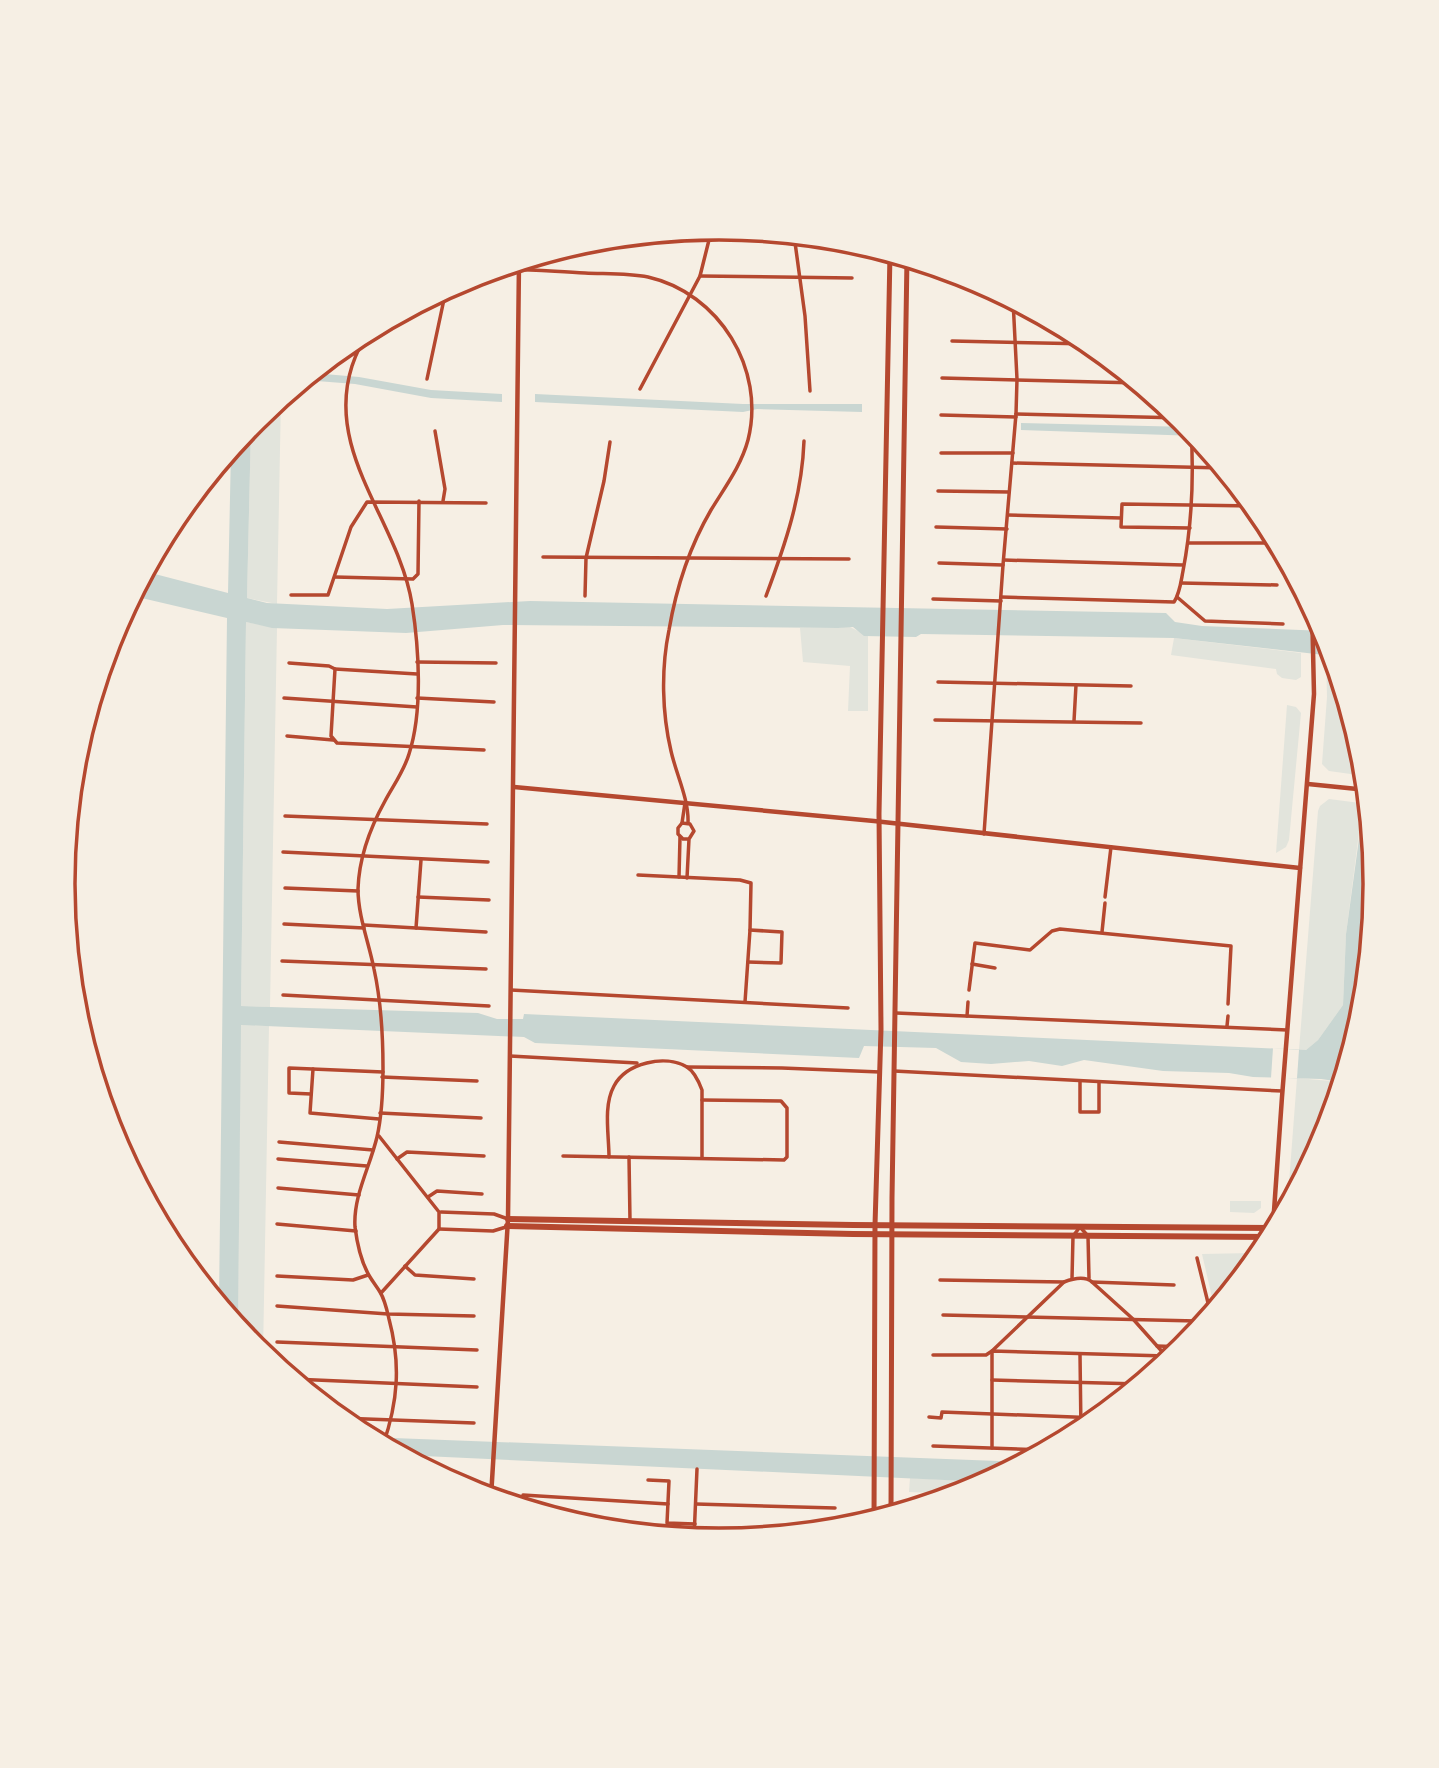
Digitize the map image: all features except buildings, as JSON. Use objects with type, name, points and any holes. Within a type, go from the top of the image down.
[{"type":"main road","points":[[874,1509],[875,1225],[881,1029],[879,822],[890,263]]},
{"type":"main road","points":[[891,1505],[892,1226],[907,268]]},
{"type":"main road","points":[[508,1222],[630,1221],[1263,1229]]},
{"type":"main road","points":[[508,1222],[875,1234],[1258,1237]]},
{"type":"street","points":[[640,389],[691,296],[700,275],[709,240]]},
{"type":"street","points":[[795,244],[809,355],[810,391]]},
{"type":"street","points":[[525,270],[647,277],[691,296],[721,322],[738,348],[745,366],[751,399],[748,439],[731,481],[695,541],[669,629],[664,686],[666,723],[670,750],[688,810],[688,822],[694,831],[690,839],[687,878]]},
{"type":"street","points":[[492,1486],[508,1222],[519,272]]},
{"type":"street","points":[[700,275],[852,278]]},
{"type":"street","points":[[427,379],[443,302]]},
{"type":"street","points":[[984,834],[1016,416],[1014,311]]},
{"type":"street","points":[[952,341],[1069,343]]},
{"type":"street","points":[[360,350],[347,387],[345,403],[348,439],[398,554],[412,605],[417,662],[417,707],[411,746],[399,776],[374,820],[363,857],[358,891],[380,1000],[383,1074],[377,1134],[359,1195],[356,1231],[368,1275],[381,1293],[395,1348],[397,1384],[386,1435]]},
{"type":"street","points":[[942,378],[1123,382]]},
{"type":"street","points":[[941,415],[1164,418]]},
{"type":"street","points":[[435,431],[444,489],[442,502]]},
{"type":"street","points":[[766,596],[793,520],[801,479],[804,441]]},
{"type":"street","points":[[585,596],[586,558],[610,442]]},
{"type":"street","points":[[933,599],[1174,602],[1181,583],[1189,543],[1192,446]]},
{"type":"street","points":[[941,453],[1013,453]]},
{"type":"street","points":[[1012,463],[1211,468]]},
{"type":"street","points":[[938,491],[1010,492]]},
{"type":"street","points":[[335,577],[406,580],[418,575],[419,501]]},
{"type":"street","points":[[291,595],[325,597],[331,592],[351,527],[367,502],[486,503]]},
{"type":"street","points":[[1190,528],[1121,527],[1122,505],[1241,506]]},
{"type":"street","points":[[1008,515],[1121,518]]},
{"type":"street","points":[[936,527],[1007,529]]},
{"type":"street","points":[[1189,543],[1265,543]]},
{"type":"street","points":[[543,557],[849,559]]},
{"type":"street","points":[[1004,559],[1184,565]]},
{"type":"street","points":[[939,563],[1003,565]]},
{"type":"street","points":[[1181,583],[1277,585]]},
{"type":"street","points":[[1177,597],[1205,621],[1283,624]]},
{"type":"street","points":[[1276,1207],[1282,1091],[1314,694],[1312,631]]},
{"type":"street","points":[[417,662],[496,663]]},
{"type":"street","points":[[289,663],[417,674]]},
{"type":"street","points":[[333,740],[335,669]]},
{"type":"street","points":[[938,682],[1131,685]]},
{"type":"street","points":[[1074,722],[1076,685]]},
{"type":"street","points":[[284,698],[417,707]]},
{"type":"street","points":[[417,698],[494,702]]},
{"type":"street","points":[[935,720],[1141,723]]},
{"type":"street","points":[[287,736],[333,740],[337,743],[484,750]]},
{"type":"street","points":[[1308,784],[1356,789]]},
{"type":"street","points":[[514,787],[879,822],[1300,867]]},
{"type":"street","points":[[679,878],[680,837],[677,831],[682,823],[685,803]]},
{"type":"street","points":[[285,816],[487,824]]},
{"type":"street","points":[[682,823],[688,822]]},
{"type":"street","points":[[680,837],[690,839]]},
{"type":"street","points":[[1105,897],[1111,847]]},
{"type":"street","points":[[283,852],[488,862]]},
{"type":"street","points":[[416,928],[421,860]]},
{"type":"street","points":[[638,875],[751,883],[744,1002]]},
{"type":"street","points":[[285,888],[358,891]]},
{"type":"street","points":[[418,897],[489,900]]},
{"type":"street","points":[[1102,932],[1105,903]]},
{"type":"street","points":[[284,923],[486,932]]},
{"type":"street","points":[[969,990],[975,943],[1030,950],[1052,931],[1060,929],[1231,946],[1228,1004]]},
{"type":"street","points":[[748,962],[781,963],[782,932],[750,930]]},
{"type":"street","points":[[282,961],[485,969]]},
{"type":"street","points":[[972,964],[995,968]]},
{"type":"street","points":[[512,990],[848,1008]]},
{"type":"street","points":[[283,995],[489,1006]]},
{"type":"street","points":[[967,1016],[968,1002]]},
{"type":"street","points":[[896,1013],[1287,1030]]},
{"type":"street","points":[[1227,1026],[1228,1016]]},
{"type":"street","points":[[510,1056],[639,1064],[674,1063],[687,1067],[880,1072]]},
{"type":"street","points":[[609,1157],[610,1095],[622,1076],[639,1064]]},
{"type":"street","points":[[687,1067],[699,1082],[702,1100],[702,1158]]},
{"type":"street","points":[[311,1094],[289,1093],[289,1068],[477,1082]]},
{"type":"street","points":[[313,1069],[310,1113],[379,1119]]},
{"type":"street","points":[[894,1071],[1282,1091]]},
{"type":"street","points":[[1080,1082],[1080,1112],[1099,1112],[1099,1082]]},
{"type":"street","points":[[563,1156],[784,1160],[789,1152],[787,1108],[781,1101],[702,1100]]},
{"type":"street","points":[[380,1113],[481,1118]]},
{"type":"street","points":[[377,1134],[439,1212],[439,1229],[381,1293]]},
{"type":"street","points":[[279,1142],[373,1150]]},
{"type":"street","points":[[397,1159],[407,1152],[484,1156]]},
{"type":"street","points":[[629,1157],[630,1221]]},
{"type":"street","points":[[278,1159],[368,1166]]},
{"type":"street","points":[[278,1188],[359,1195]]},
{"type":"street","points":[[428,1197],[437,1191],[482,1194]]},
{"type":"street","points":[[439,1212],[494,1214],[508,1222]]},
{"type":"street","points":[[439,1229],[494,1231],[508,1222]]},
{"type":"street","points":[[276,1224],[356,1231]]},
{"type":"street","points":[[1072,1279],[1073,1236],[1080,1227],[1088,1236],[1091,1280],[1133,1319],[1162,1352]]},
{"type":"street","points":[[1197,1258],[1208,1304]]},
{"type":"street","points":[[405,1266],[415,1275],[474,1279]]},
{"type":"street","points":[[277,1276],[353,1280],[368,1275]]},
{"type":"street","points":[[940,1280],[1064,1282],[1072,1279],[1174,1285]]},
{"type":"street","points":[[933,1355],[986,1355],[1064,1282]]},
{"type":"street","points":[[277,1306],[388,1314],[474,1316]]},
{"type":"street","points":[[943,1315],[1193,1321]]},
{"type":"street","points":[[277,1342],[477,1350]]},
{"type":"street","points":[[1157,1346],[1168,1346]]},
{"type":"street","points":[[992,1351],[1158,1356]]},
{"type":"street","points":[[992,1351],[992,1448]]},
{"type":"street","points":[[1080,1354],[1081,1417]]},
{"type":"street","points":[[992,1380],[1126,1384]]},
{"type":"street","points":[[310,1381],[477,1387]]},
{"type":"street","points":[[929,1417],[942,1418],[942,1412],[1080,1418]]},
{"type":"street","points":[[360,1419],[474,1423]]},
{"type":"street","points":[[933,1446],[1028,1449]]},
{"type":"street","points":[[695,1527],[697,1469]]},
{"type":"street","points":[[648,1480],[669,1482],[667,1523],[695,1524]]},
{"type":"street","points":[[523,1496],[668,1504]]},
{"type":"street","points":[[695,1504],[835,1508]]},
{"type":"shaded area","points":[[326,374],[359,377],[431,390],[502,394],[502,402],[431,398],[355,384],[317,381]]},
{"type":"shaded area","points":[[535,394],[743,404],[862,404],[862,412],[757,409],[743,412],[535,402]]},
{"type":"shaded area","points":[[281,413],[277,604],[247,598],[251,442]]},
{"type":"shaded area","points":[[1021,423],[1173,427],[1182,435],[1021,430]]},
{"type":"shaded area","points":[[251,442],[247,598],[267,603],[387,609],[530,601],[1166,613],[1175,622],[1202,626],[1312,630],[1322,655],[1174,638],[921,634],[916,637],[864,636],[853,627],[503,625],[406,633],[272,628],[246,622],[241,1006],[478,1013],[497,1019],[523,1019],[524,1014],[1306,1050],[1318,1040],[1343,1005],[1346,934],[1361,827],[1364,884],[1358,968],[1342,1051],[1333,1081],[1163,1071],[1084,1060],[1062,1066],[1029,1061],[991,1064],[961,1062],[936,1048],[864,1046],[859,1058],[535,1043],[524,1037],[241,1025],[238,1312],[219,1290],[227,618],[142,598],[155,574],[228,593],[231,464]]},
{"type":"shaded area","points":[[246,622],[277,628],[270,1007],[241,1006]]},
{"type":"shaded area","points":[[848,626],[868,636],[868,711],[848,711],[850,666],[803,662],[800,628]]},
{"type":"shaded area","points":[[1174,638],[1301,653],[1301,677],[1296,680],[1282,678],[1276,669],[1171,655]]},
{"type":"shaded area","points":[[1326,667],[1342,717],[1354,774],[1329,771],[1322,764]]},
{"type":"shaded area","points":[[1287,705],[1296,707],[1301,713],[1289,840],[1286,847],[1276,853]]},
{"type":"shaded area","points":[[1329,799],[1358,803],[1360,825],[1346,934],[1343,1005],[1318,1040],[1306,1050],[1299,1050],[1318,811]]},
{"type":"shaded area","points":[[240,1025],[269,1026],[263,1339],[238,1312]]},
{"type":"shaded area","points":[[1297,1078],[1333,1081],[1315,1131],[1289,1184]]},
{"type":"shaded area","points":[[1230,1201],[1261,1201],[1261,1208],[1254,1213],[1230,1212]]},
{"type":"shaded area","points":[[1247,1253],[1212,1299],[1202,1254]]},
{"type":"shaded area","points":[[390,1438],[1005,1461],[961,1481],[424,1456]]},
{"type":"shaded area","points":[[910,1478],[962,1481],[930,1493],[909,1492]]},
{"type":"pier","points":[[1273,1048],[1299,1050],[1297,1078],[1271,1078]]}]
